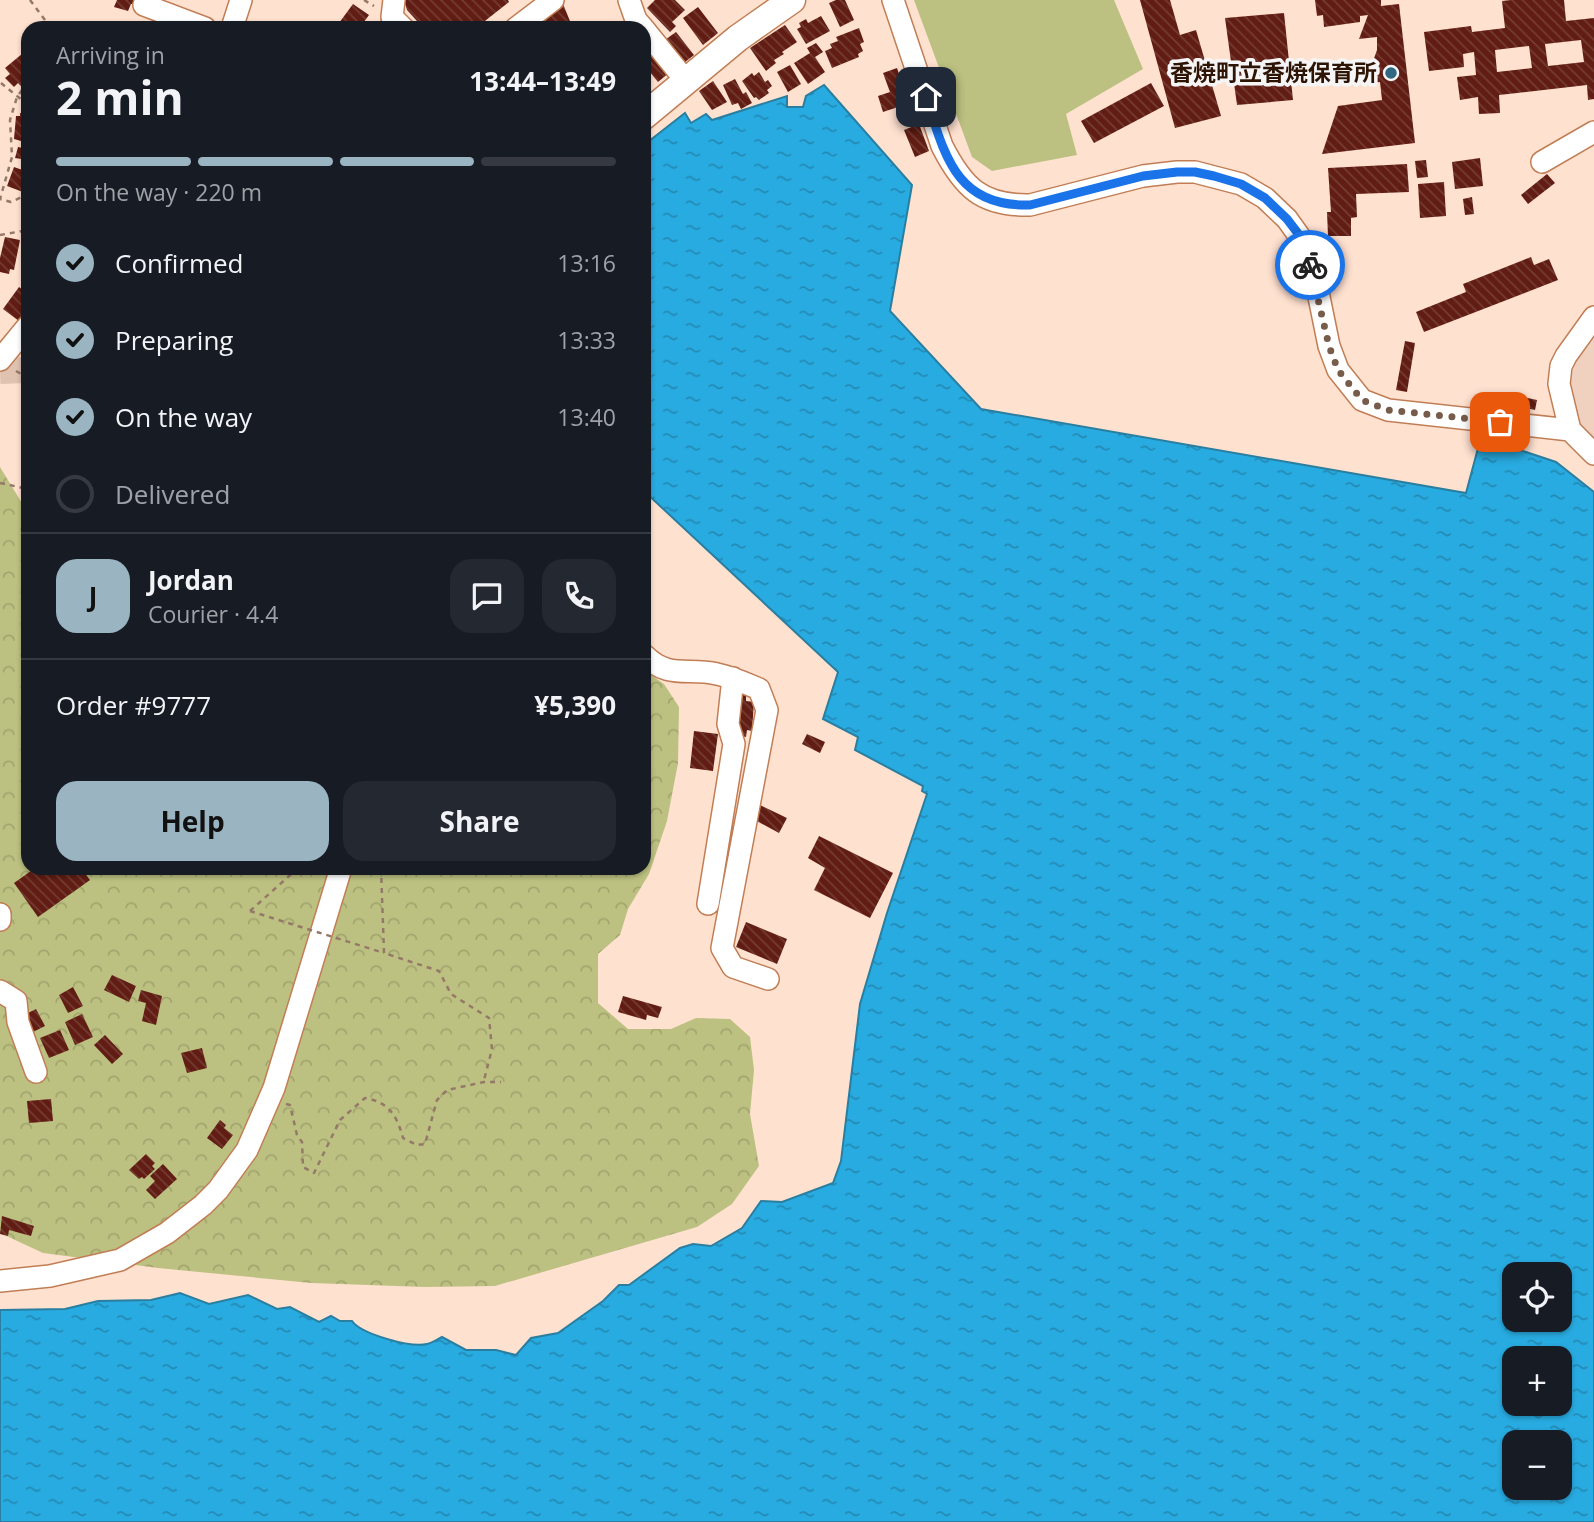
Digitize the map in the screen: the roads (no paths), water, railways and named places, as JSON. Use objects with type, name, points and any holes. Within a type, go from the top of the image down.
[{"type":"main road","points":[[651,110],[738,37],[792,0]]},
{"type":"street","points":[[234,21],[242,0]]},
{"type":"street","points":[[394,0],[392,17],[396,21]]},
{"type":"street","points":[[524,19],[553,0]]},
{"type":"street","points":[[629,0],[637,21]]},
{"type":"street","points":[[893,0],[942,146],[951,164],[974,192],[993,202],[1030,205],[1143,176],[1177,172],[1195,172],[1241,184],[1265,198],[1287,219],[1303,240],[1329,346],[1338,370],[1362,400],[1388,410],[1570,430]]},
{"type":"street","points":[[144,5],[186,21]]},
{"type":"street","points":[[651,39],[686,81]]},
{"type":"street","points":[[1542,162],[1594,132]]},
{"type":"street","points":[[1594,317],[1561,366],[1559,384],[1570,430],[1594,454]]},
{"type":"street","points":[[0,360],[21,334]]},
{"type":"street","points":[[651,662],[678,673],[714,673],[733,678],[759,689],[767,710],[722,948],[733,967],[768,979]]},
{"type":"street","points":[[708,904],[734,744],[728,724],[733,678]]},
{"type":"street","points":[[0,1281],[50,1276],[120,1260],[167,1233],[203,1205],[235,1168],[247,1150],[270,1097],[339,875]]},
{"type":"street","points":[[0,914],[0,920]]},
{"type":"street","points":[[0,991],[16,1001],[18,1022],[36,1072]]},
{"type":"water","points":[[824,85],[912,185],[890,311],[981,409],[1466,493],[1481,437],[1556,462],[1594,492],[1594,1522],[0,1522],[0,1310],[65,1309],[98,1301],[151,1300],[180,1293],[209,1304],[248,1295],[277,1309],[290,1307],[319,1322],[331,1316],[340,1321],[352,1321],[365,1331],[399,1342],[420,1345],[442,1337],[466,1350],[496,1350],[516,1355],[531,1338],[558,1333],[603,1301],[619,1285],[629,1285],[680,1248],[693,1244],[711,1246],[742,1228],[761,1201],[782,1202],[833,1183],[841,1161],[860,1004],[927,794],[922,791],[923,786],[855,750],[858,737],[823,719],[838,672],[651,498],[651,140],[685,113],[691,123],[706,114],[712,120],[787,96],[787,107],[803,107],[806,96]]},
{"type":"tunnel","points":[[0,371],[21,370]]},
{"type":"place","name":"香焼町立香焼保育所","points":[[1391,73]]}]
